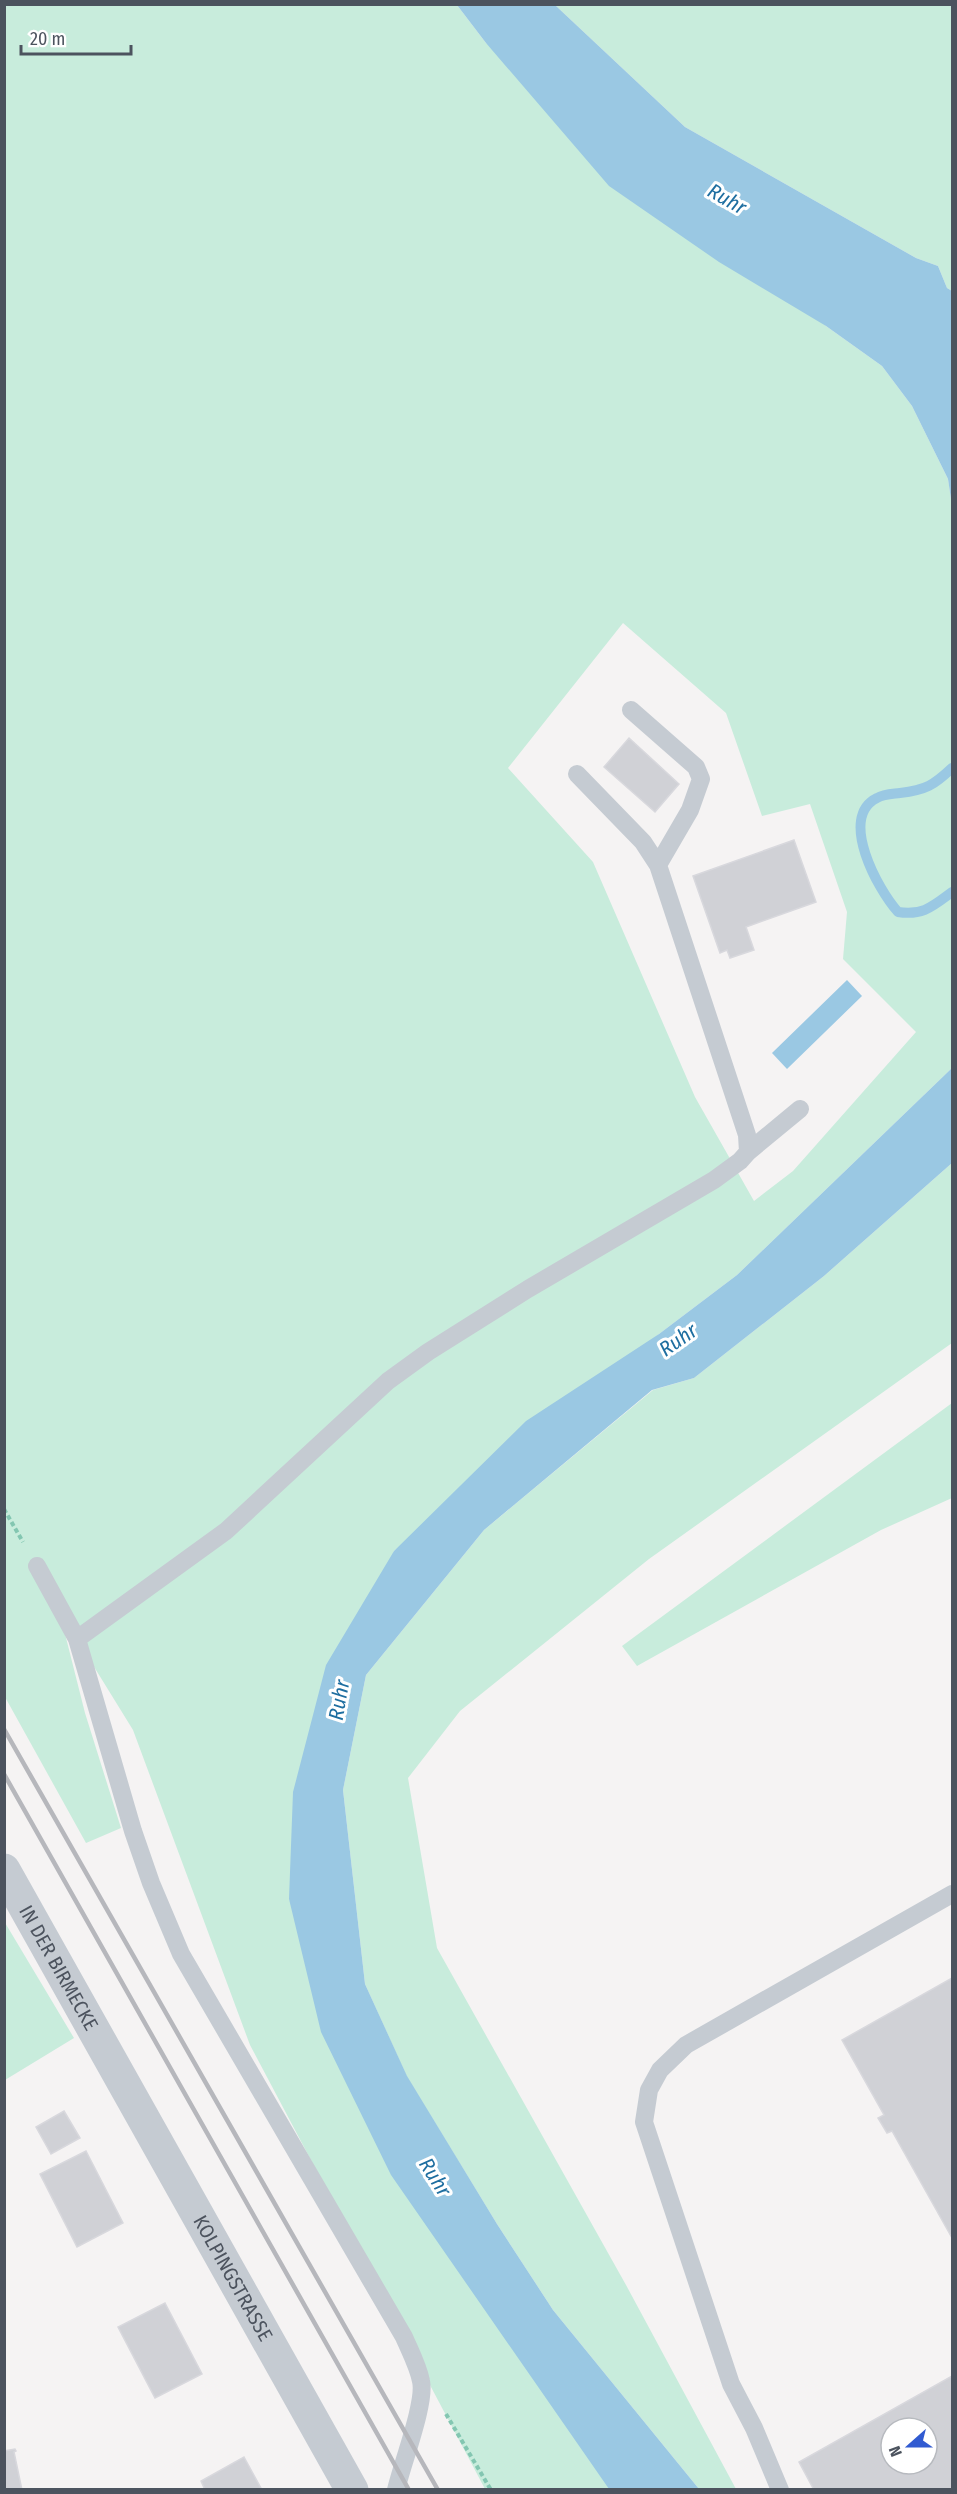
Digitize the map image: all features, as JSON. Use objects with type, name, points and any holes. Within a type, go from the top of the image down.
[{"type":"street","name":"IN DER BIRMECKE","points":[[4,1870],[115,2067]]},
{"type":"street","name":"KOLPINGSTRASSE","points":[[115,2067],[352,2490]]},
{"type":"lane","points":[[631,710],[696,767],[701,779],[690,810],[658,865]]},
{"type":"lane","points":[[577,774],[643,842],[658,865],[747,1135],[748,1152]]},
{"type":"lane","points":[[77,1639],[226,1531],[388,1381],[428,1352],[528,1289],[714,1180],[740,1161],[800,1109]]},
{"type":"lane","points":[[37,1566],[77,1639],[134,1832],[152,1884],[181,1954],[404,2337],[421,2380],[421,2399],[396,2490]]},
{"type":"lane","points":[[780,2490],[754,2428],[731,2384],[679,2233],[644,2122],[649,2090],[660,2070],[686,2045],[952,1894]]},
{"type":"path","points":[[4,1509],[37,1566]]},
{"type":"path","points":[[421,2399],[437,2403],[443,2410],[491,2490]]},
{"type":"green space","points":[[4,5],[457,5],[486,43],[826,326],[882,366],[912,406],[948,479],[952,506],[952,1068],[737,1275],[659,1334],[394,1551],[289,1899],[609,2489],[485,2489],[250,2045],[133,1730],[59,1610],[85,1713],[121,1828],[86,1843],[5,1697]],"holes":[[[623,623],[726,713],[762,816],[810,804],[847,912],[843,959],[916,1032],[793,1171],[754,1201],[695,1097],[593,862],[508,768]]]},
{"type":"green space","points":[[555,5],[952,5],[952,291],[947,288],[938,266],[916,258],[685,127]]},
{"type":"green space","points":[[952,1163],[952,1343],[649,1559],[460,1711],[408,1778],[437,1948],[626,2285],[736,2489],[699,2489],[553,2310],[407,2077],[365,1984],[343,1790],[366,1675],[484,1530],[653,1390],[694,1378],[824,1276]]},
{"type":"green space","points":[[952,1403],[952,1498],[881,1530],[637,1666],[622,1646]]},
{"type":"green space","points":[[4,1921],[74,2038],[5,2080],[4,2080]]},
{"type":"water","name":"Ruhr","points":[[457,5],[555,5],[685,127],[916,258],[938,266],[947,288],[952,291],[952,506],[948,479],[912,406],[882,366],[826,326],[719,262],[609,186],[486,43]]},
{"type":"water","points":[[847,980],[862,996],[787,1069],[772,1053]]},
{"type":"water","name":"Ruhr","points":[[952,1068],[952,1163],[824,1276],[694,1378],[652,1390],[484,1530],[366,1675],[343,1790],[365,1984],[407,2076],[497,2224],[553,2310],[699,2489],[609,2489],[391,2175],[321,2032],[289,1899],[293,1792],[326,1665],[394,1551],[526,1421],[659,1334],[737,1275]]},
{"type":"building","points":[[629,738],[679,784],[655,812],[604,767]]},
{"type":"building","points":[[794,840],[816,902],[746,927],[754,950],[730,958],[727,950],[720,953],[693,876]]},
{"type":"building","points":[[952,1978],[952,2238],[892,2131],[887,2133],[878,2118],[884,2115],[842,2040]]},
{"type":"building","points":[[64,2111],[80,2138],[51,2154],[36,2127]]},
{"type":"building","points":[[86,2151],[123,2223],[77,2247],[40,2174]]},
{"type":"building","points":[[165,2303],[202,2374],[155,2398],[118,2327]]},
{"type":"building","points":[[952,2376],[952,2490],[814,2490],[799,2462],[879,2417],[879,2476],[939,2476],[939,2416],[881,2416]]},
{"type":"building","points":[[15,2449],[22,2490],[4,2490],[4,2451]]},
{"type":"building","points":[[244,2457],[262,2490],[205,2490],[201,2481]]},
{"type":"waterway","points":[[952,768],[940,779],[923,788],[877,798],[866,807],[861,821],[861,837],[865,854],[881,888],[898,912],[921,911],[933,906],[952,892]]},
{"type":"railway","points":[[4,1729],[438,2490]]},
{"type":"railway","points":[[4,1774],[409,2490]]}]
